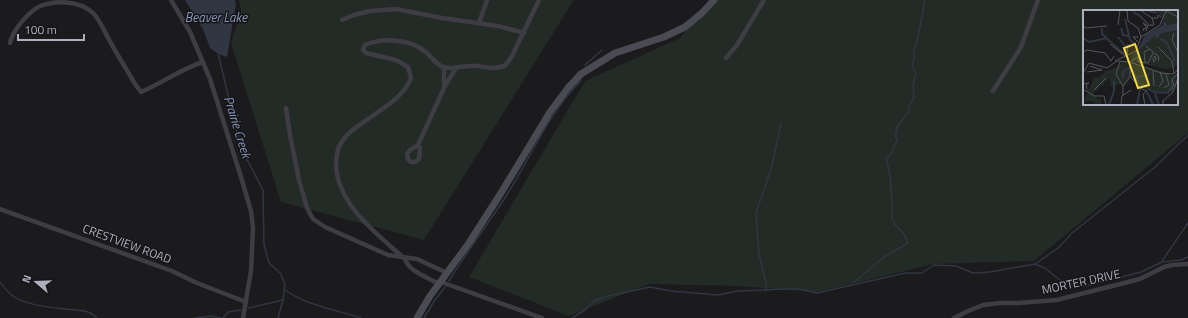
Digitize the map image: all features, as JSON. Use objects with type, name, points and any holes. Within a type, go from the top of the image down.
[{"type":"main road","points":[[417,318],[501,193],[550,112],[577,78],[615,53],[664,37],[685,27],[702,13],[714,0]]},
{"type":"street","points":[[172,0],[190,32],[203,62],[251,211],[253,228],[251,271],[243,318]]},
{"type":"street","points":[[479,23],[487,0]]},
{"type":"street","points":[[539,0],[524,33],[505,66],[493,68],[472,65],[456,68],[444,67],[436,63],[426,52],[414,45],[387,41],[373,41],[365,44],[364,50],[366,53],[396,60],[408,67],[411,78],[408,87],[397,97],[351,131],[340,143],[336,159],[337,177],[343,194],[353,208],[405,259],[407,264],[413,270],[440,283],[542,318]]},
{"type":"street","points":[[726,58],[737,46],[764,0]]},
{"type":"street","points":[[993,91],[1021,47],[1038,0]]},
{"type":"street","points":[[10,43],[11,37],[19,26],[34,10],[48,2],[71,3],[87,8],[98,18],[141,92],[203,62]]},
{"type":"street","points":[[342,20],[370,11],[396,9],[442,18],[498,26],[524,33]]},
{"type":"street","points":[[444,67],[444,88]]},
{"type":"street","points":[[418,145],[444,88],[456,68]]},
{"type":"street","points":[[286,108],[290,135],[307,208],[314,219],[325,227],[388,255],[405,259],[417,259],[447,273]]},
{"type":"street","name":"CRESTVIEW ROAD","points":[[0,209],[172,271],[197,283],[246,302]]},
{"type":"street","name":"MORTER DRIVE","points":[[954,318],[983,305],[1057,300],[1140,279],[1164,267],[1188,264]]},
{"type":"shaded area","points":[[239,0],[574,0],[424,240],[281,202],[231,43],[241,11]]},
{"type":"shaded area","points":[[709,0],[1188,0],[1188,133],[1034,261],[934,264],[817,292],[738,286],[649,284],[569,316],[469,277],[585,81],[680,38]]},
{"type":"water","name":"Beaver Lake","points":[[185,0],[235,0],[236,4],[227,57],[218,54],[210,48],[203,29]]},
{"type":"waterway","points":[[853,283],[884,257],[908,243],[904,234],[892,221],[891,181],[886,159],[891,154],[897,140],[897,128],[909,112],[909,107],[914,97],[913,85],[916,73],[912,66],[914,49],[918,37],[925,0]]},
{"type":"waterway","points":[[585,65],[602,50]]},
{"type":"waterway","name":"Prairie Creek","points":[[218,53],[242,150],[263,190],[264,245],[269,263],[281,274],[285,285],[278,318]]},
{"type":"waterway","points":[[449,281],[517,179],[559,106],[581,81]]},
{"type":"waterway","points":[[766,291],[766,283],[759,254],[756,213],[772,166],[781,123]]},
{"type":"waterway","points":[[572,318],[585,310],[594,301],[608,296],[650,287],[671,291],[718,295],[738,291],[785,289],[798,289],[817,293],[905,273],[922,273],[934,265],[956,266],[973,273],[990,272],[1035,264],[1058,248],[1072,233],[1155,167],[1188,135]]},
{"type":"waterway","points":[[1162,261],[1188,223]]},
{"type":"waterway","points":[[1035,264],[1045,268],[1061,281],[1073,285],[1086,286],[1141,272],[1162,262],[1181,260],[1188,257]]},
{"type":"waterway","points":[[0,282],[11,295],[23,301],[45,307],[82,310],[97,318]]},
{"type":"waterway","points":[[424,318],[445,287]]},
{"type":"waterway","points":[[285,290],[302,300],[361,318]]},
{"type":"waterway","points":[[249,308],[283,300]]},
{"type":"waterway","points":[[223,318],[228,312],[241,310]]},
{"type":"waterway","points":[[195,318],[211,316],[221,318]]}]
